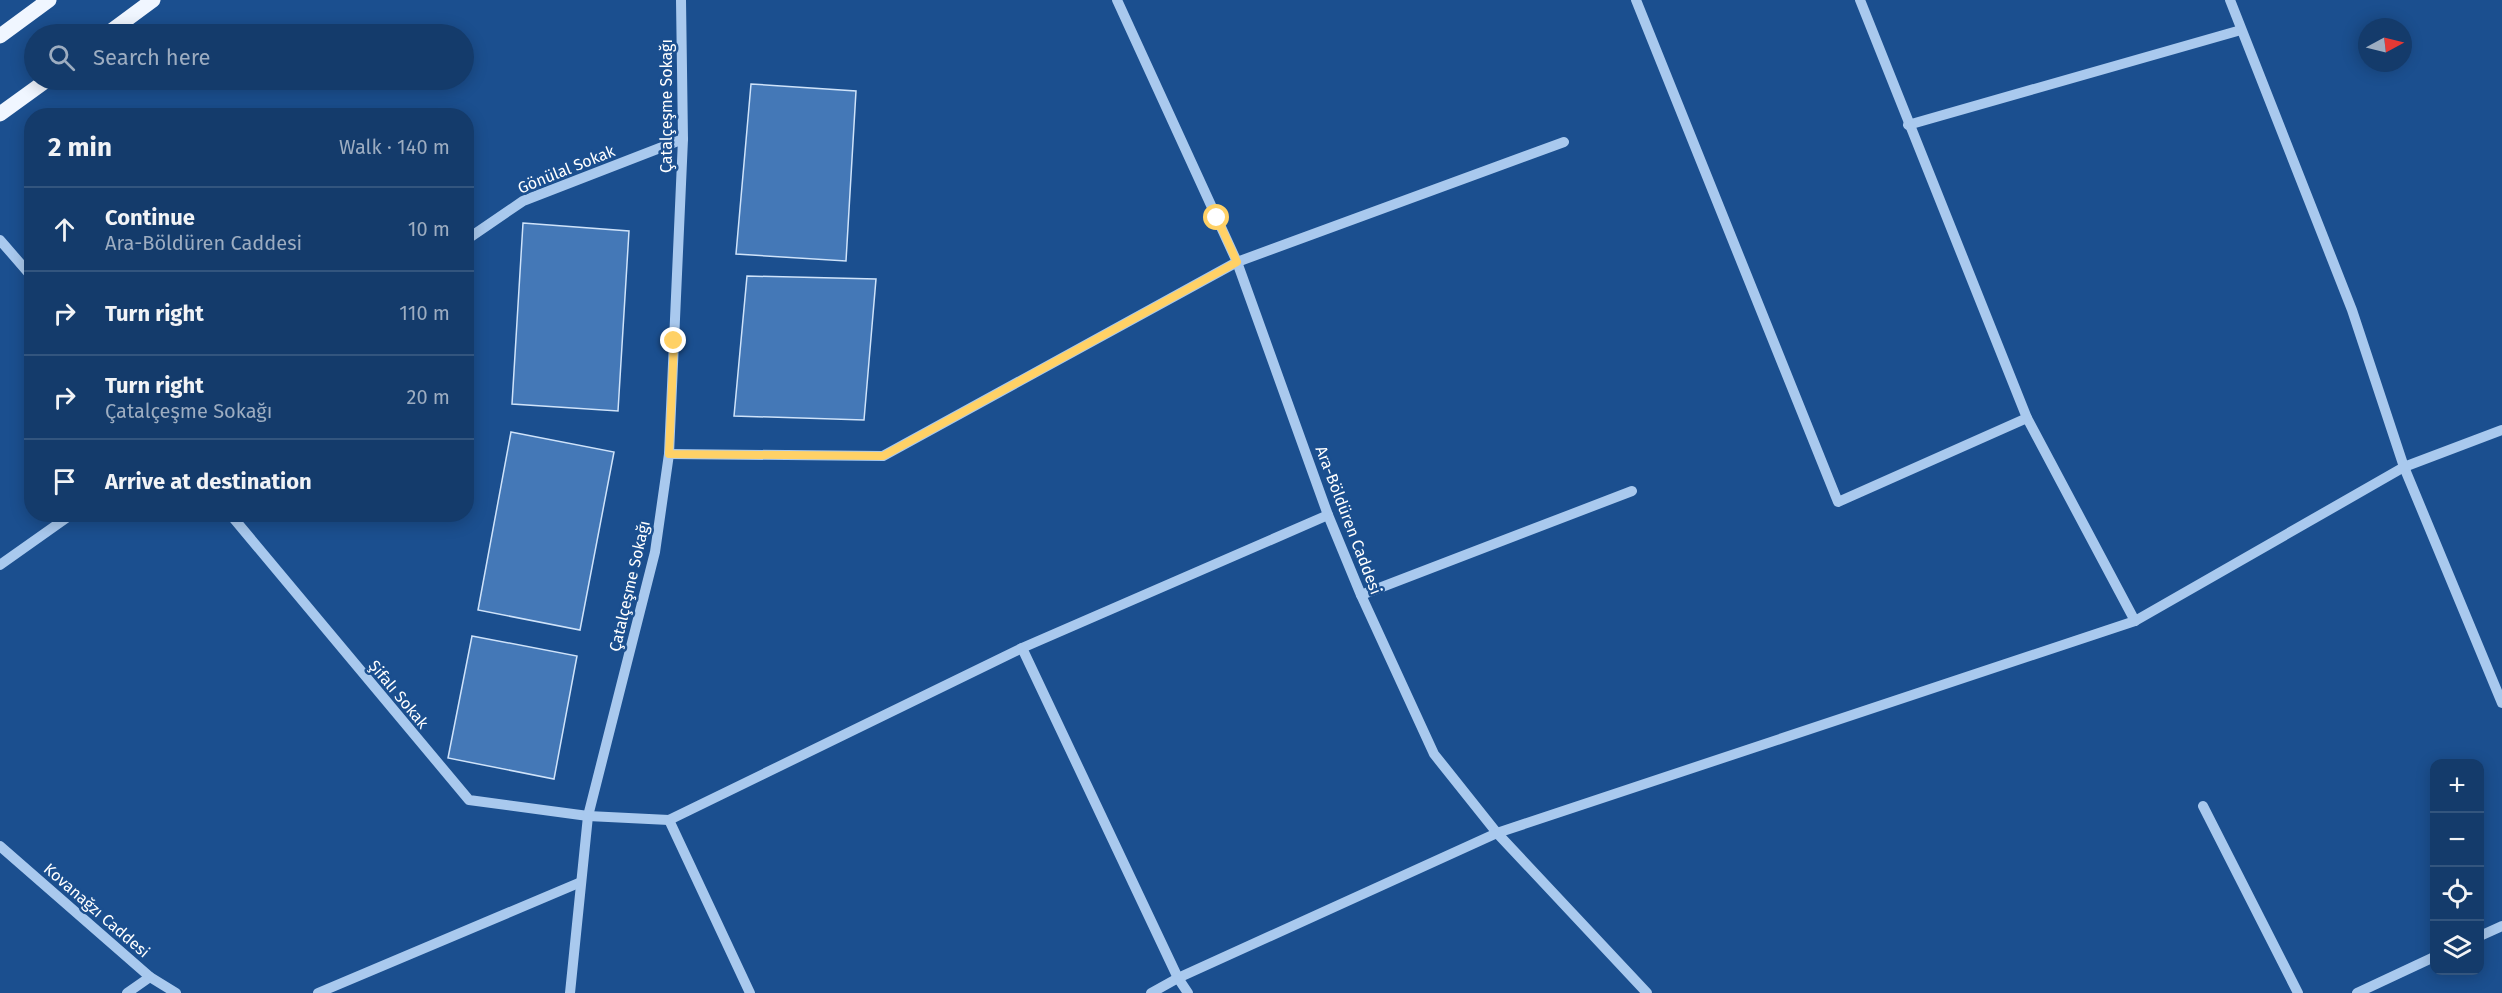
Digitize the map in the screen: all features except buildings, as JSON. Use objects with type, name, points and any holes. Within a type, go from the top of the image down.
[{"type":"main road","points":[[0,36],[49,0]]},
{"type":"main road","points":[[121,24],[153,0]]},
{"type":"main road","points":[[0,114],[33,90]]},
{"type":"street","name":"Çatalçeşme Sokağı","points":[[570,993],[588,816],[655,552],[669,454],[683,139],[681,0]]},
{"type":"street","name":"Ara-Böldüren Caddesi","points":[[1117,0],[1237,262],[1328,514],[1361,595],[1434,754],[1497,833],[1647,993]]},
{"type":"street","points":[[1636,0],[1838,502],[2027,418]]},
{"type":"street","points":[[1860,0],[1908,125],[2027,418],[2134,621]]},
{"type":"street","points":[[2230,0],[2352,310],[2404,467],[2502,703]]},
{"type":"street","points":[[1908,125],[2241,30]]},
{"type":"street","name":"Gönülal Sokak","points":[[474,235],[523,201],[683,139]]},
{"type":"street","points":[[669,454],[883,456],[1237,262],[1564,142]]},
{"type":"street","points":[[0,240],[24,268]]},
{"type":"street","points":[[1151,993],[1178,978],[1497,833],[2134,621],[2404,467],[2502,430]]},
{"type":"street","points":[[1361,595],[1632,491]]},
{"type":"street","points":[[750,993],[669,820],[1022,648],[1328,514]]},
{"type":"street","points":[[0,565],[61,522]]},
{"type":"street","name":"Şifalı Sokak","points":[[237,522],[469,800],[588,816],[669,820]]},
{"type":"street","points":[[1022,648],[1178,978],[1188,993]]},
{"type":"street","points":[[2203,806],[2298,993]]},
{"type":"street","name":"Kovanağzı Caddesi","points":[[0,846],[150,977],[176,993]]},
{"type":"street","points":[[318,993],[581,882]]},
{"type":"street","points":[[2484,934],[2502,926]]},
{"type":"street","points":[[2357,993],[2430,959]]},
{"type":"street","points":[[127,993],[150,977]]},
{"type":"route","points":[[674,341],[669,454],[883,456],[1237,262],[1217,218]]}]
